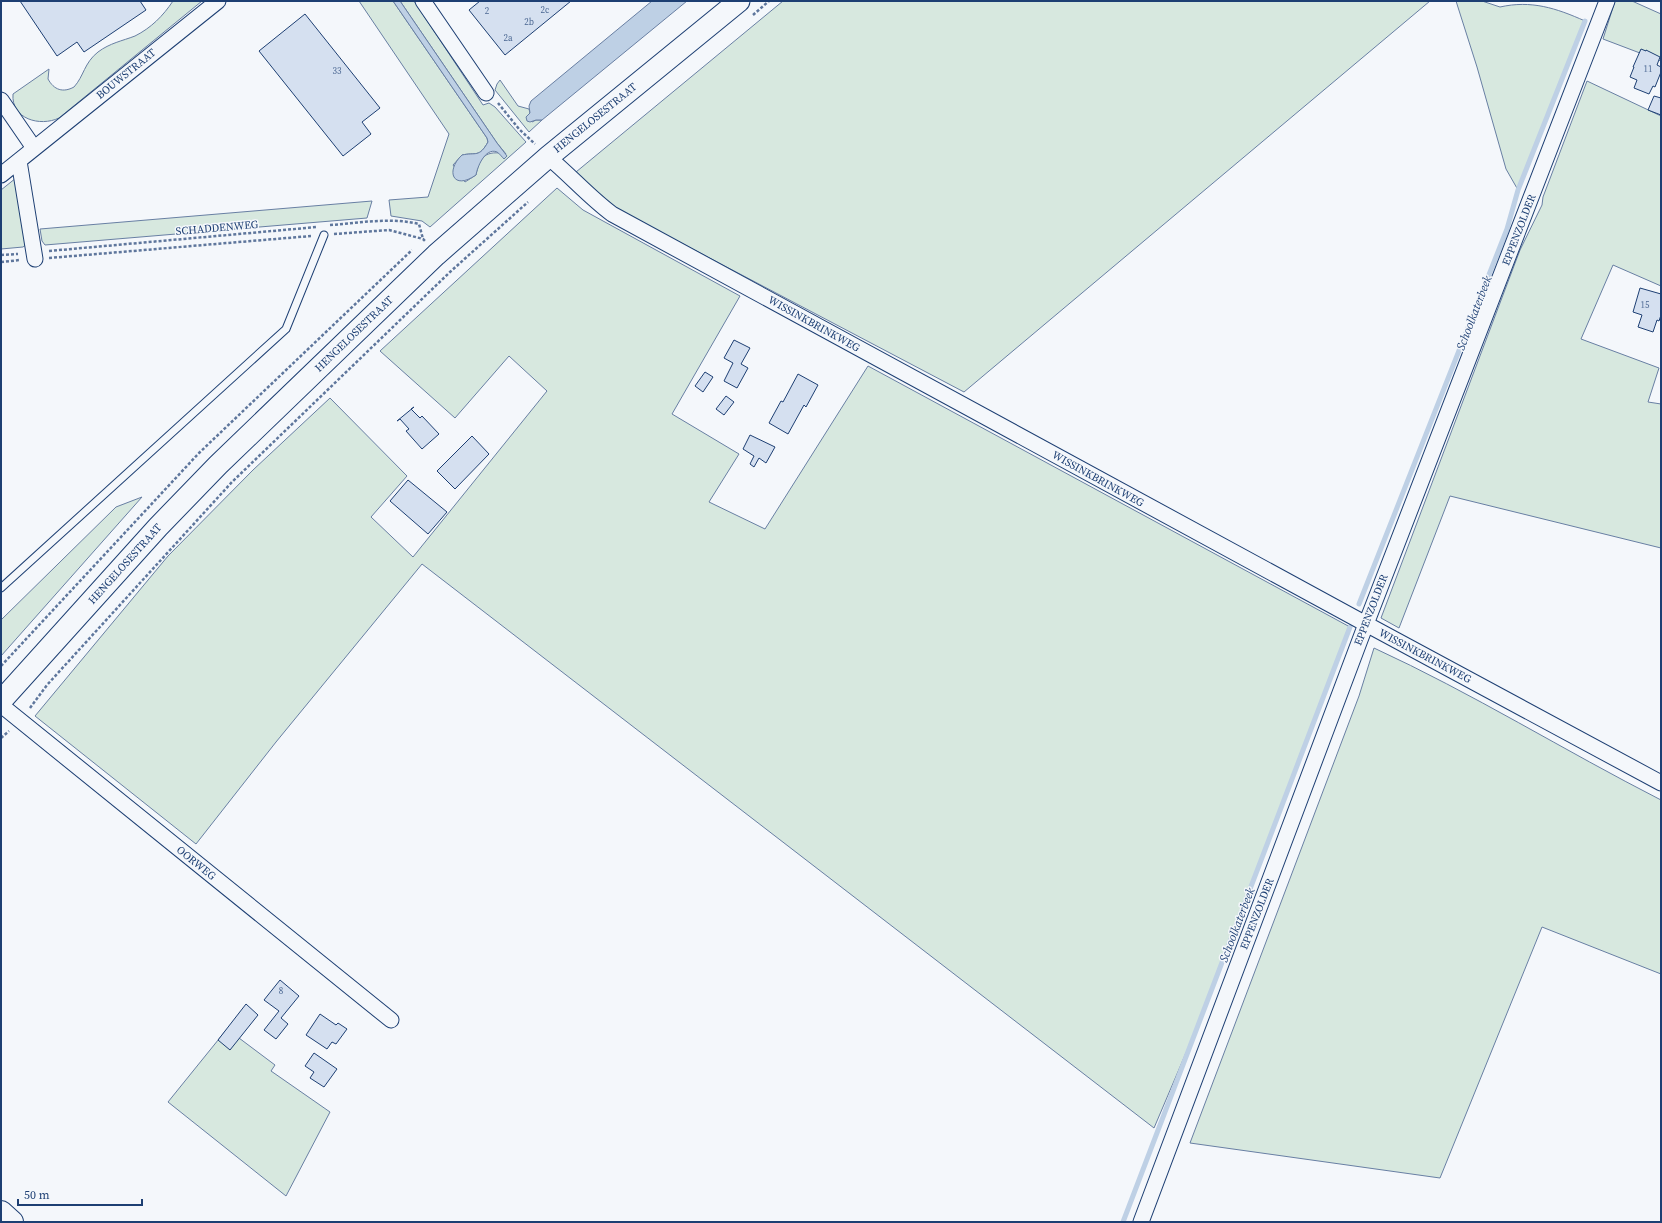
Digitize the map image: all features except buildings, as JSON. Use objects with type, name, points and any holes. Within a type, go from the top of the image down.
[{"type":"highway","points":[[1,1212],[12,1222]]},
{"type":"main road","name":"HENGELOSESTRAAT","points":[[1,701],[158,527],[218,465],[436,256],[541,150],[739,1]]},
{"type":"street","name":"BOUWSTRAAT","points":[[1,175],[218,1]]},
{"type":"street","points":[[423,1],[486,94]]},
{"type":"street","name":"EPPENZOLDER","points":[[1141,1222],[1366,624],[1607,1]]},
{"type":"street","points":[[1,100],[34,148]]},
{"type":"street","name":"WISSINKBRINKWEG","points":[[541,150],[591,198],[612,214],[1661,783]]},
{"type":"street","points":[[19,161],[35,256]]},
{"type":"street","name":"OORWEG","points":[[1,705],[391,1020]]},
{"type":"lane","points":[[1,588],[286,329],[324,235]]},
{"type":"path","points":[[486,94],[497,101],[519,129],[541,150]]},
{"type":"path","name":"HENGELOSESTRAAT","points":[[1,738],[21,720],[47,685],[232,482],[450,272],[529,200]]},
{"type":"path","points":[[327,226],[390,220],[419,224],[423,239],[436,256]]},
{"type":"path","name":"SCHADDENWEG","points":[[1,262],[35,256],[319,226]]},
{"type":"path","name":"SCHADDENWEG","points":[[1,255],[35,256],[389,230],[423,239]]},
{"type":"shaded area","points":[[173,1],[202,1],[59,118],[44,122],[36,121],[28,119],[17,110],[14,103],[13,94],[49,69],[48,79],[53,86],[63,90],[74,87],[93,56],[112,44],[135,36],[146,29],[161,17]]},
{"type":"shaded area","points":[[359,1],[393,1],[487,138],[488,142],[480,152],[462,155],[453,165],[465,182],[476,175],[480,163],[485,156],[493,153],[506,154],[400,1],[414,1],[483,105],[489,103],[495,107],[526,142],[430,227],[422,221],[391,216],[389,200],[428,197],[449,134]]},
{"type":"shaded area","points":[[783,1],[1430,1],[964,392],[607,204],[584,183],[576,172]]},
{"type":"shaded area","points":[[1456,1],[1482,1],[1500,7],[1522,4],[1543,6],[1564,12],[1585,21],[1518,190],[1506,169],[1477,67]]},
{"type":"shaded area","points":[[1615,1],[1632,1],[1661,14],[1661,61],[1603,39]]},
{"type":"shaded area","points":[[500,80],[518,106],[529,109],[530,113],[528,115],[532,122],[542,120],[529,132],[495,90]]},
{"type":"shaded area","points":[[1587,81],[1661,116],[1661,286],[1613,265],[1581,339],[1659,368],[1648,402],[1661,404],[1661,548],[1450,496],[1399,628],[1381,618],[1520,250],[1542,205],[1543,197]]},
{"type":"shaded area","points":[[16,178],[27,244],[23,247],[1,249],[1,190]]},
{"type":"shaded area","points":[[557,188],[583,210],[740,296],[672,414],[739,454],[709,502],[765,529],[868,366],[1350,627],[1194,1034],[1154,1128],[422,564],[276,742],[196,844],[35,716],[168,556],[253,470],[330,398],[407,476],[371,517],[413,557],[547,391],[509,356],[455,418],[380,351]]},
{"type":"shaded area","points":[[372,201],[367,218],[45,245],[42,241],[40,229]]},
{"type":"shaded area","points":[[142,497],[1,656],[1,620],[116,507]]},
{"type":"shaded area","points":[[1374,648],[1411,665],[1483,703],[1661,800],[1661,974],[1542,927],[1440,1178],[1190,1143],[1359,696]]},
{"type":"shaded area","points":[[227,1029],[275,1065],[271,1071],[330,1112],[286,1196],[168,1102]]},
{"type":"water","points":[[393,1],[400,1],[507,156],[504,159],[497,152],[489,152],[482,159],[476,175],[468,179],[462,181],[457,180],[453,173],[454,167],[462,155],[480,152],[488,142],[487,138]]},
{"type":"water","points":[[652,1],[687,1],[542,120],[527,121],[526,117],[530,113],[529,106],[531,101]]},
{"type":"waterway","name":"Schoolkaterbeek","points":[[1359,604],[1507,229],[1518,190],[1585,21]]},
{"type":"waterway","name":"Schoolkaterbeek","points":[[1123,1222],[1350,627]]}]
